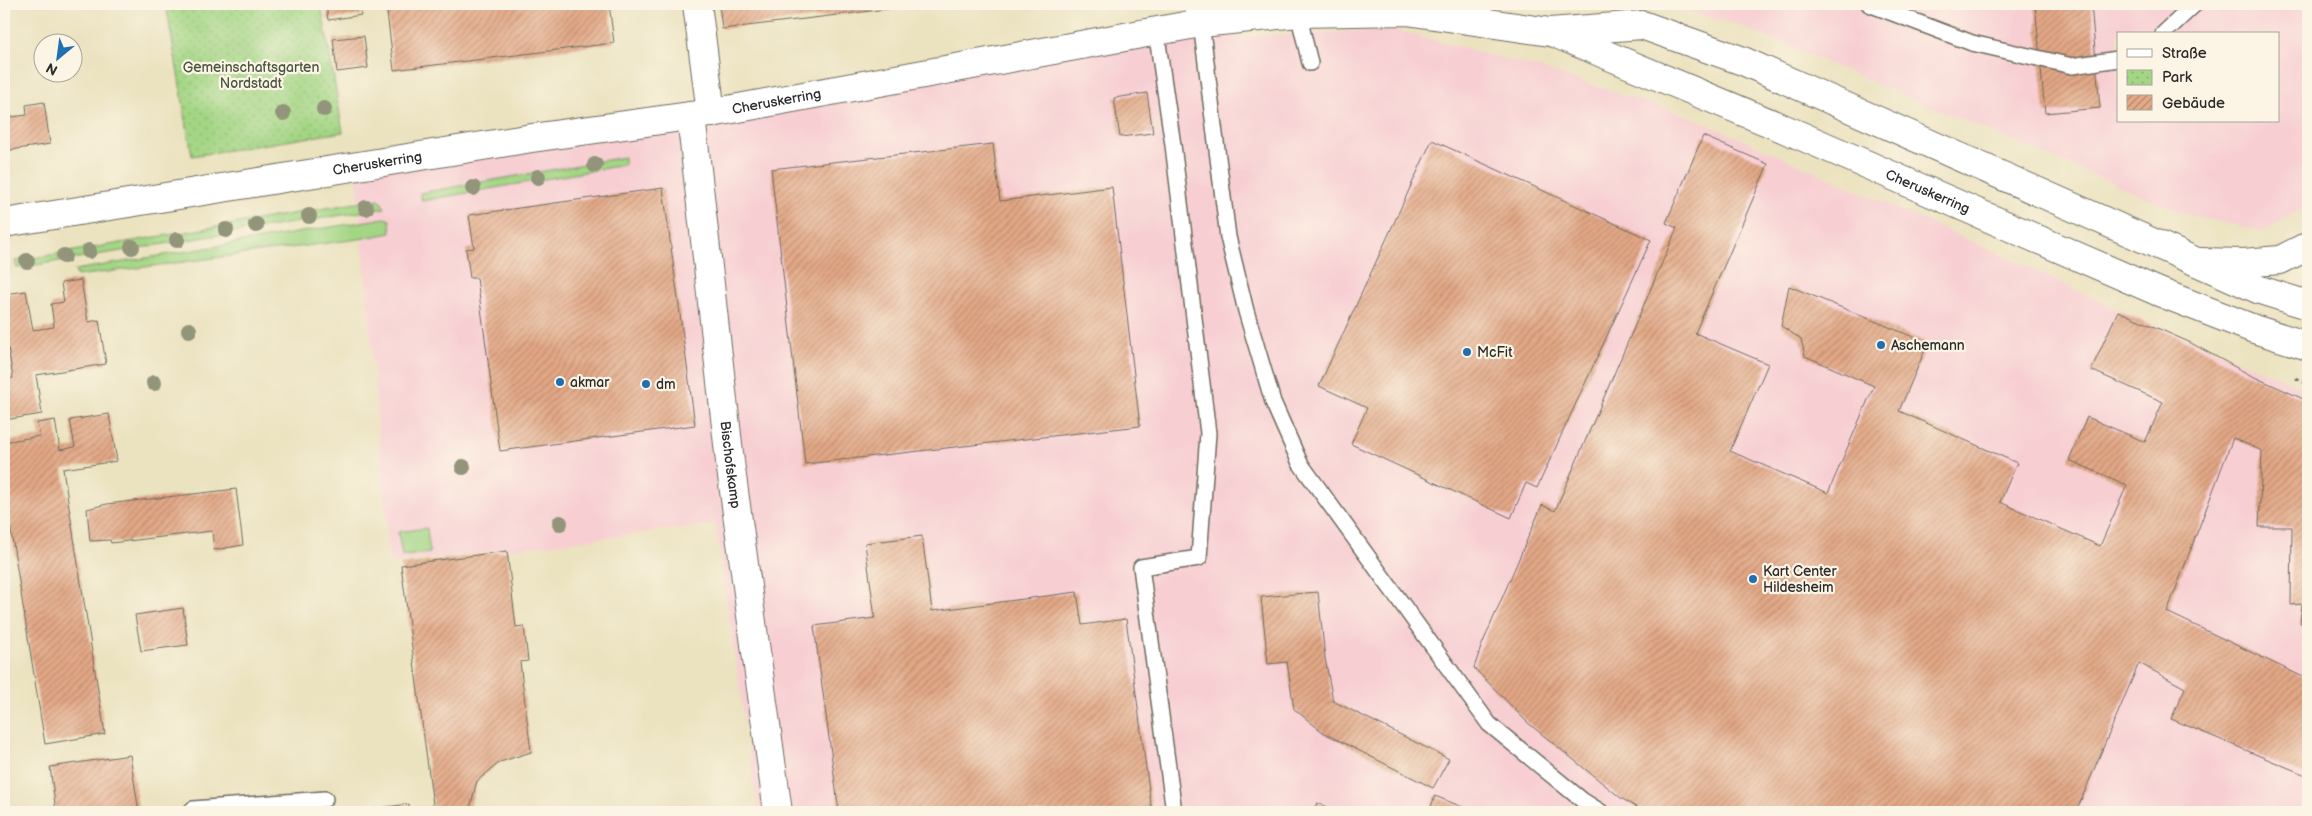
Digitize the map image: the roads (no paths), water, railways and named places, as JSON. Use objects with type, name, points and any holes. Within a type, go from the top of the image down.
[{"type":"street","name":"Bischofskamp","points":[[697,4],[701,115],[730,462],[778,812]]},
{"type":"street","name":"Cheruskerring","points":[[4,223],[532,138],[701,115],[1156,30],[1200,13],[1407,12],[1550,32],[1642,25],[1743,61],[2260,290],[2308,306]]},
{"type":"street","name":"Cheruskerring","points":[[1550,32],[1799,135],[2160,292],[2254,329],[2308,346]]},
{"type":"street","points":[[2200,262],[2243,263],[2280,260],[2308,246]]},
{"type":"lane","points":[[1869,4],[1972,44],[2072,66],[2117,59]]},
{"type":"lane","points":[[2166,32],[2195,4]]},
{"type":"lane","points":[[1200,13],[1228,237],[1246,311],[1273,402],[1300,463],[1489,724],[1582,800],[1601,812]]},
{"type":"lane","points":[[1298,13],[1310,63]]},
{"type":"lane","points":[[1156,30],[1173,145],[1208,433],[1199,558],[1141,567],[1174,812]]},
{"type":"lane","points":[[190,812],[193,810],[325,799]]},
{"type":"place","name":"Aschemann","points":[[1881,345]]},
{"type":"place","name":"McFit","points":[[1467,352]]},
{"type":"place","name":"akmar","points":[[560,382]]},
{"type":"place","name":"dm","points":[[646,384]]},
{"type":"place","name":"Kart Center Hildesheim","points":[[1753,579]]},
{"type":"park label","name":"Gemeinschaftsgarten Nordstadt","points":[[251,76]]}]
